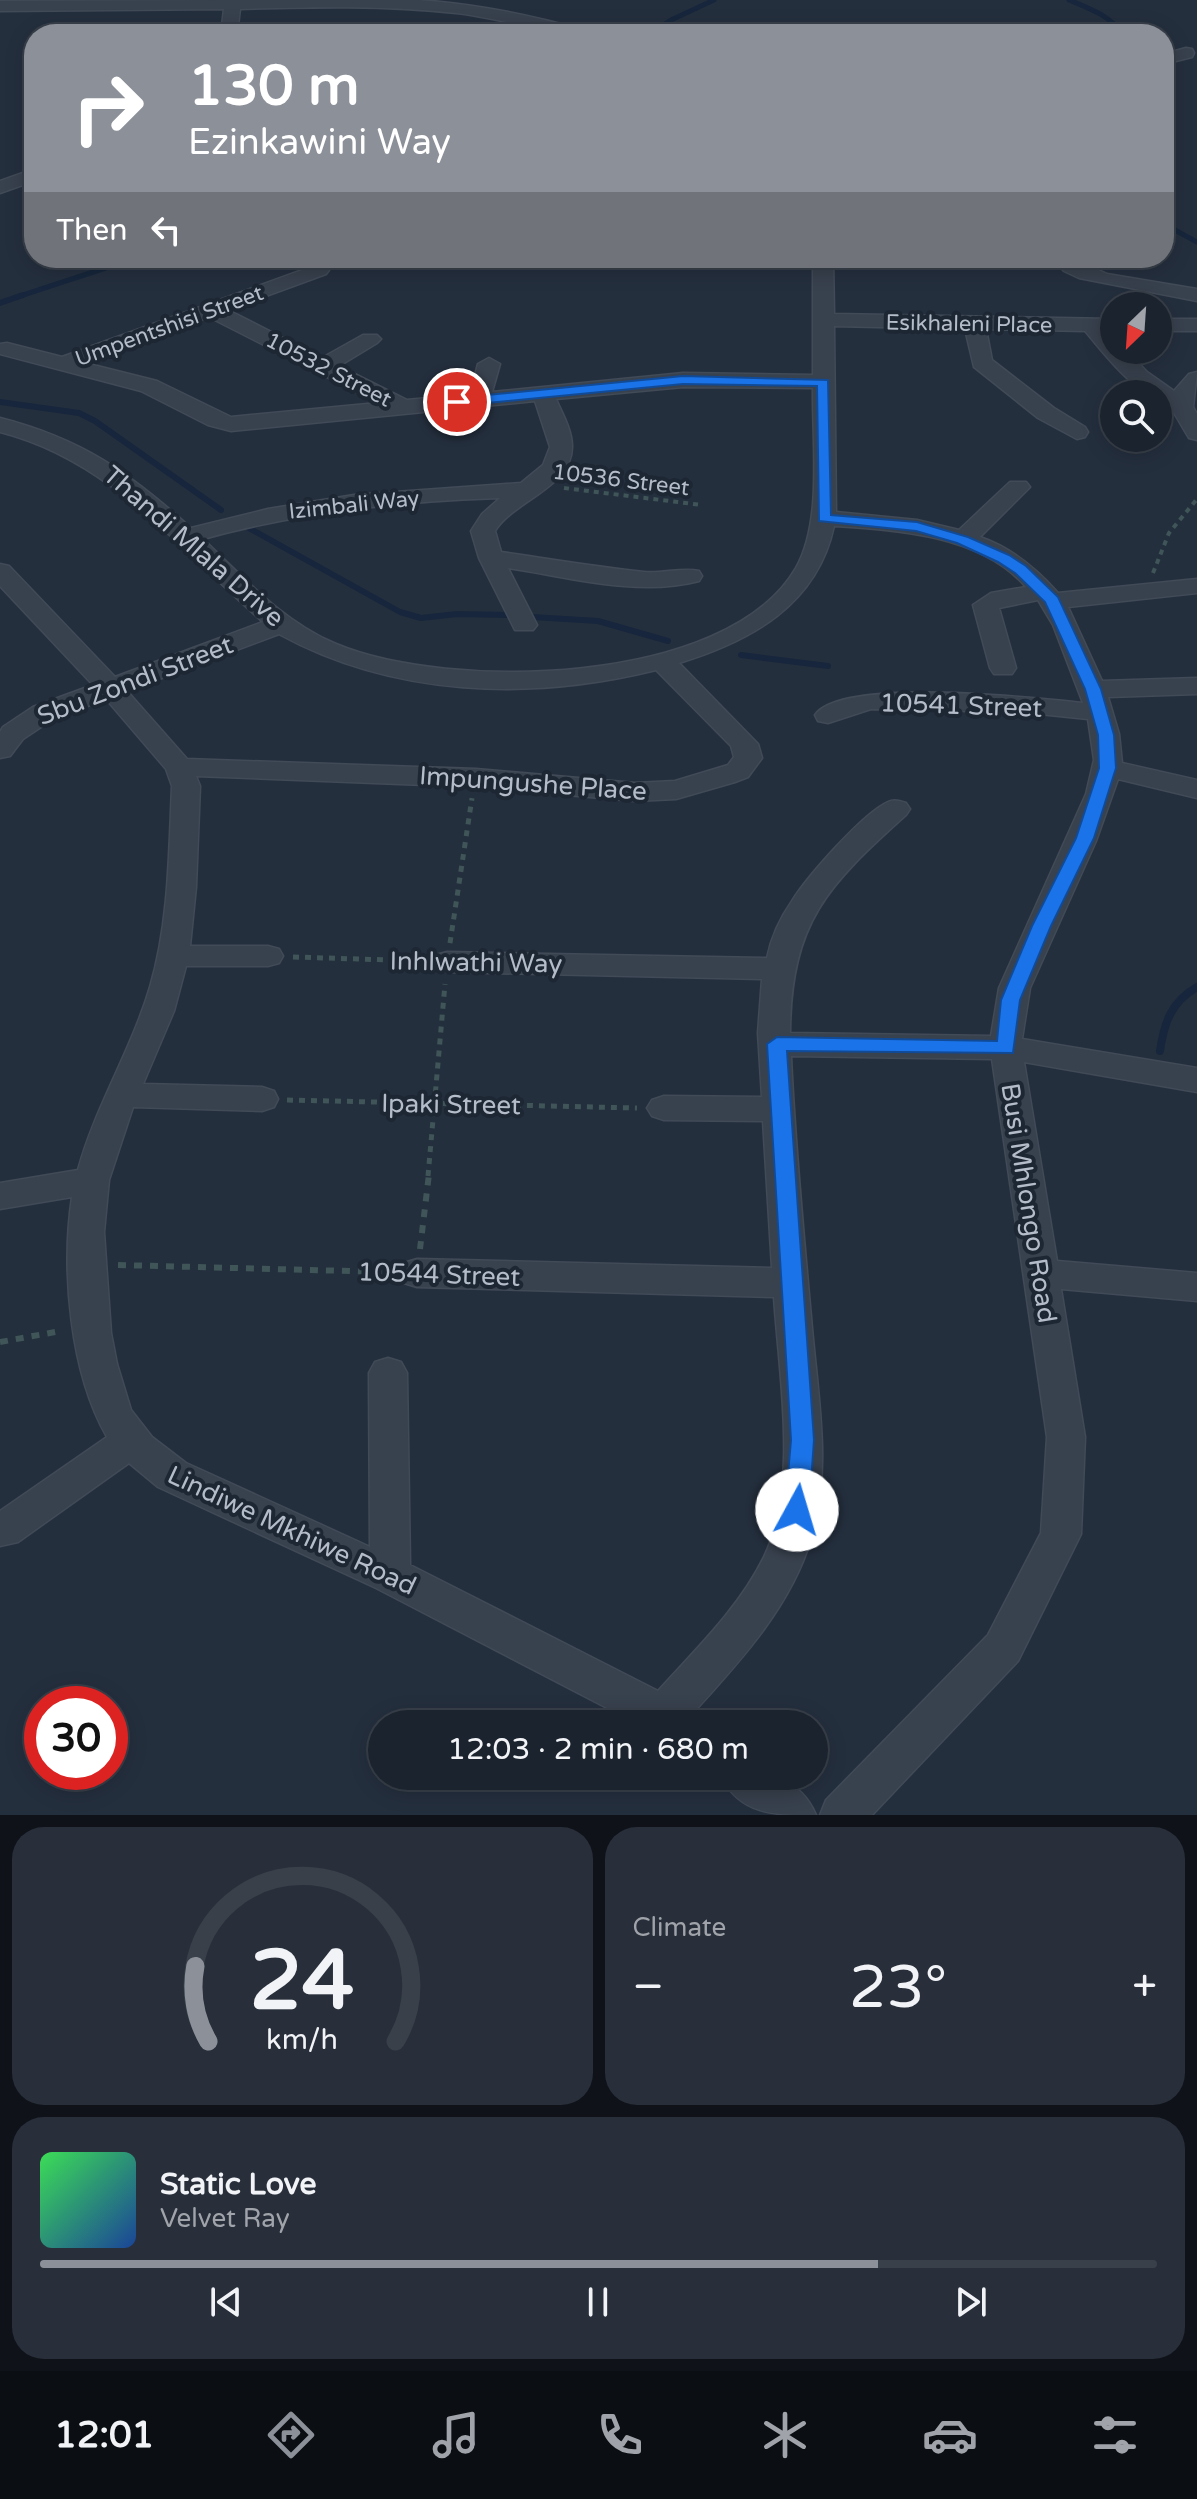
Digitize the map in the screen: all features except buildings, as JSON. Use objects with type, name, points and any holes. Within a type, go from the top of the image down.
[{"type":"street","points":[[0,6],[77,8],[369,1],[460,3],[545,24]]},
{"type":"street","points":[[230,24],[233,5]]},
{"type":"street","points":[[1174,56],[1186,53]]},
{"type":"street","points":[[0,187],[24,179]]},
{"type":"street","name":"Thandi Mlala Drive","points":[[0,425],[41,435],[81,452],[105,467],[281,624],[345,656],[404,671],[498,682],[548,681],[663,662],[720,641],[784,601],[817,557],[824,518],[823,268]]},
{"type":"street","points":[[1072,268],[1086,274],[1197,295]]},
{"type":"street","name":"Umpentshisi Street","points":[[65,363],[319,270]]},
{"type":"street","name":"10532 Street","points":[[211,310],[403,407]]},
{"type":"street","name":"Esikhaleni Place","points":[[823,320],[1100,325]]},
{"type":"street","points":[[974,324],[982,362],[1046,413],[1077,432]]},
{"type":"street","points":[[1091,325],[1139,377],[1182,407],[1197,433]]},
{"type":"street","points":[[1172,325],[1197,325]]},
{"type":"street","points":[[324,366],[370,339]]},
{"type":"street","points":[[7,349],[149,386],[225,423],[710,379],[824,382]]},
{"type":"street","points":[[479,400],[489,364]]},
{"type":"street","points":[[1182,407],[1184,392],[1197,379]]},
{"type":"street","points":[[524,625],[491,558],[483,531],[495,512],[549,473],[561,453],[561,443],[543,394]]},
{"type":"street","name":"Izimbali Way","points":[[185,537],[280,512],[531,487]]},
{"type":"street","points":[[963,540],[1018,487]]},
{"type":"street","name":"Busi Mhlongo Road","points":[[824,518],[893,523],[963,540],[1004,558],[1048,596],[1095,700],[1106,735],[1108,768],[1085,838],[1041,926],[1011,1000],[1006,1048],[1066,1437],[1061,1534],[1003,1648],[842,1815]]},
{"type":"street","points":[[491,558],[646,580],[671,581],[690,576]]},
{"type":"street","points":[[0,571],[179,767]]},
{"type":"street","points":[[1003,668],[986,605],[1000,598],[1197,586]]},
{"type":"street","name":"Sbu Zondi Street","points":[[0,750],[25,723],[107,687],[281,624]]},
{"type":"street","name":"Impungushe Place","points":[[179,767],[476,778],[615,791],[676,790],[738,771],[748,758],[744,744],[663,662]]},
{"type":"street","name":"10541 Street","points":[[828,715],[846,706],[871,701],[1005,703],[1095,700],[1197,686]]},
{"type":"street","name":"Lindiwe Mkhiwe Road","points":[[179,767],[186,786],[173,956],[165,989],[92,1181],[89,1264],[93,1325],[101,1382],[114,1415],[147,1459],[197,1489],[390,1575],[652,1710]]},
{"type":"street","points":[[1108,768],[1197,789]]},
{"type":"street","points":[[676,1710],[735,1633],[782,1562],[793,1530],[800,1491],[803,1440],[780,1109],[775,995],[779,969],[789,935],[806,902],[824,878],[896,809]]},
{"type":"street","points":[[173,956],[268,956]]},
{"type":"street","name":"Inhlwathi Way","points":[[447,962],[779,969]]},
{"type":"street","points":[[777,1044],[1006,1048],[1197,1080]]},
{"type":"street","points":[[123,1095],[262,1099]]},
{"type":"street","points":[[664,1108],[780,1109]]},
{"type":"street","points":[[0,1196],[92,1181]]},
{"type":"street","name":"10544 Street","points":[[417,1273],[790,1283]]},
{"type":"street","points":[[1040,1273],[1197,1287]]},
{"type":"street","points":[[388,1373],[390,1575]]},
{"type":"street","points":[[4,1530],[131,1441]]},
{"type":"street","points":[[761,1790],[794,1815]]},
{"type":"path","name":"10536 Street","points":[[531,487],[702,505]]},
{"type":"path","points":[[1150,590],[1159,547],[1197,499]]},
{"type":"path","points":[[417,1273],[436,1105],[447,962],[476,778]]},
{"type":"path","name":"Inhlwathi Way","points":[[268,956],[447,962]]},
{"type":"path","name":"Ipaki Street","points":[[262,1099],[664,1108]]},
{"type":"path","name":"10544 Street","points":[[89,1264],[417,1273]]},
{"type":"path","points":[[0,1342],[93,1325]]},
{"type":"waterway","points":[[665,24],[714,0]]},
{"type":"waterway","points":[[1069,0],[1091,9],[1114,24]]},
{"type":"waterway","points":[[1174,229],[1197,242]]},
{"type":"waterway","points":[[21,296],[105,268]]},
{"type":"waterway","points":[[0,303],[21,296]]},
{"type":"waterway","points":[[17,297],[21,296]]},
{"type":"waterway","points":[[0,402],[79,413],[95,421],[221,510]]},
{"type":"waterway","points":[[247,527],[400,612],[421,618],[457,614],[512,615]]},
{"type":"waterway","points":[[532,617],[598,621],[668,641]]},
{"type":"waterway","points":[[741,655],[828,666]]},
{"type":"waterway","points":[[1160,1051],[1170,1014],[1181,999],[1197,987]]},
{"type":"route","points":[[457,402],[683,380],[824,382],[824,518],[917,527],[963,540],[1004,558],[1034,581],[1052,601],[1093,689],[1097,712],[1106,735],[1108,768],[1085,838],[1041,926],[1011,1000],[1006,1048],[777,1044],[790,1283],[803,1440],[797,1510]]}]
